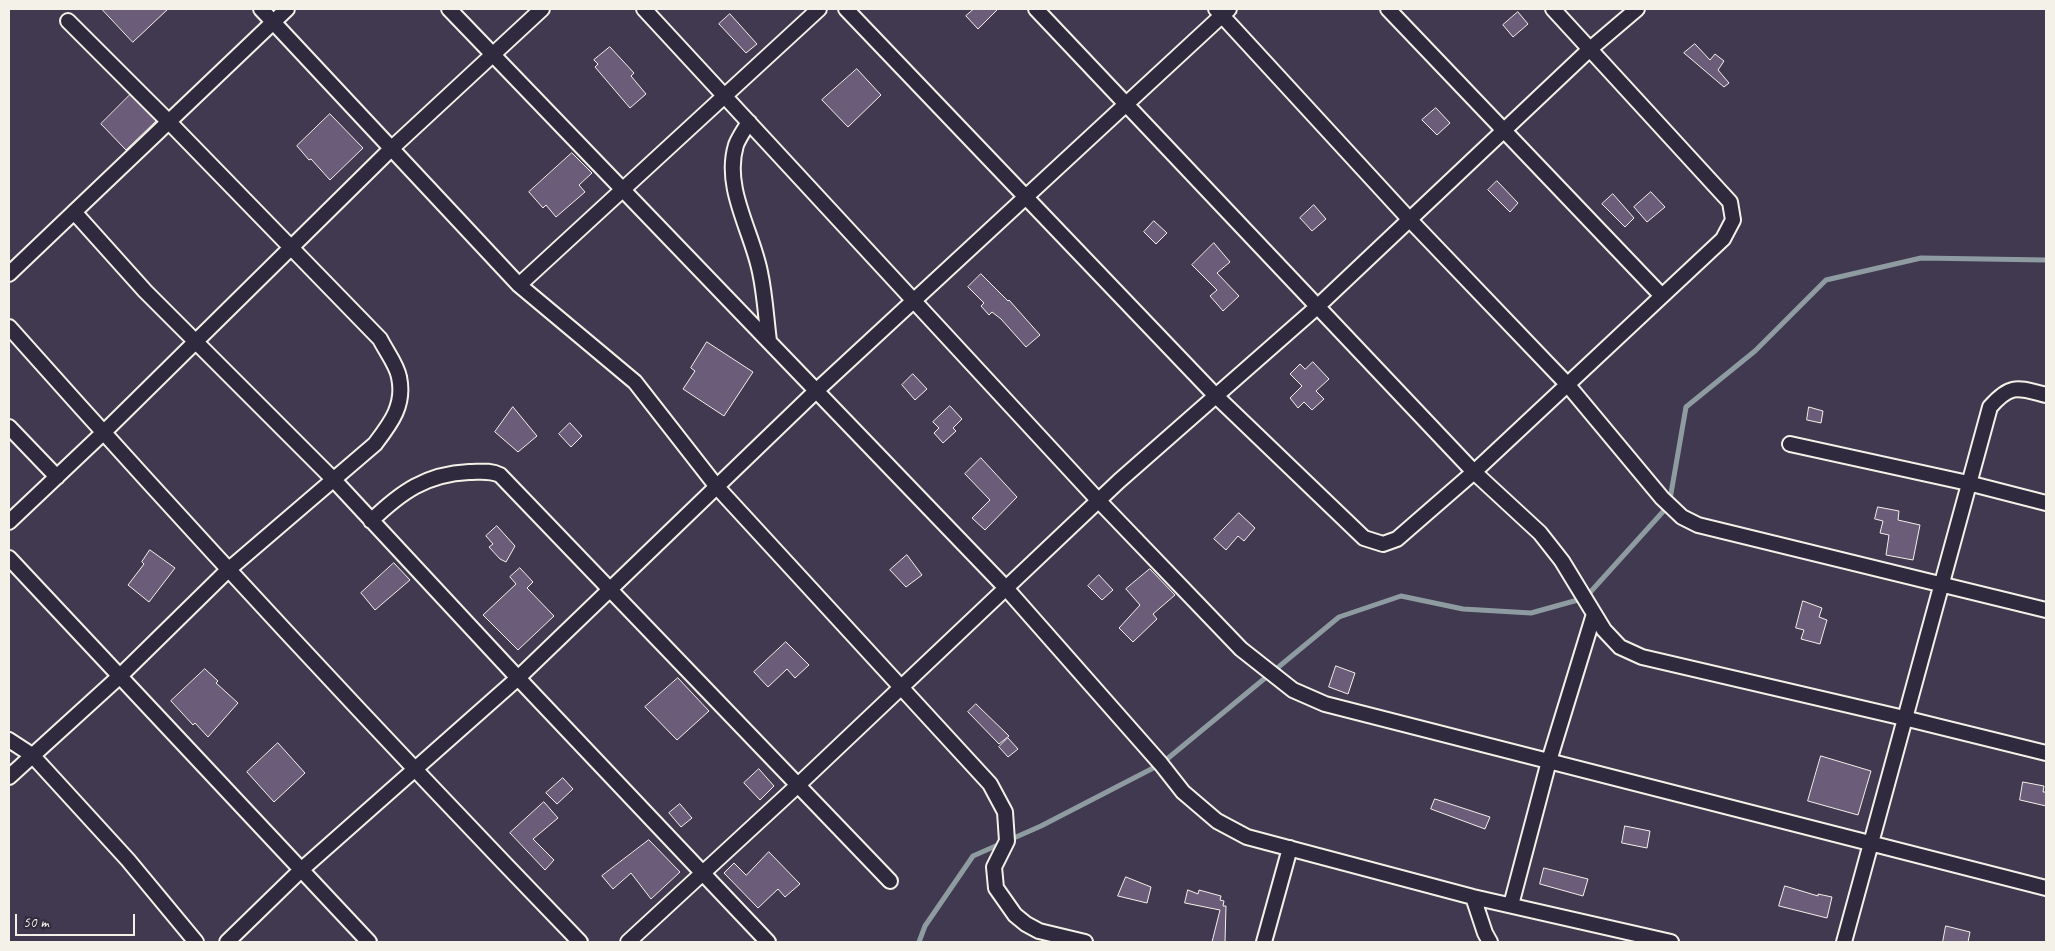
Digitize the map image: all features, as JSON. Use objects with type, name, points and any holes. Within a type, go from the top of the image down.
[{"type":"street","points":[[261,9],[519,285],[635,382],[717,487],[990,784],[1005,812],[1006,841],[994,867],[996,888],[1015,915],[1039,931],[1085,942]]},
{"type":"street","points":[[9,274],[287,9]]},
{"type":"street","points":[[449,9],[1005,587],[1161,764],[1183,792],[1217,821],[1247,837],[1473,896],[1671,942]]},
{"type":"street","points":[[9,522],[103,433],[392,148],[542,9]]},
{"type":"street","points":[[644,9],[726,95],[913,301],[1098,500],[1241,649],[1293,690],[1325,704],[2046,888]]},
{"type":"street","points":[[519,285],[819,9]]},
{"type":"street","points":[[846,9],[1215,395],[1364,538],[1383,544],[1397,539],[1474,472],[1722,239],[1733,220],[1730,202],[1553,9]]},
{"type":"street","points":[[1036,9],[1474,472],[1540,533],[1562,561],[1604,630],[1620,646],[1642,657],[2046,753]]},
{"type":"street","points":[[1388,9],[1662,296]]},
{"type":"street","points":[[628,942],[797,786],[1098,500],[1317,307],[1590,50],[1637,9]]},
{"type":"street","points":[[227,942],[300,870],[518,678],[816,391],[1024,197],[1127,104],[1222,11],[1410,220],[1567,384],[1662,498],[1682,517],[1698,524],[1940,586],[2046,610]]},
{"type":"street","points":[[9,778],[120,676],[228,570],[375,444],[388,426],[400,402],[399,376],[380,339],[68,21]]},
{"type":"street","points":[[749,122],[736,145],[732,171],[734,191],[752,240],[760,273],[769,341]]},
{"type":"street","points":[[75,213],[145,291],[334,480],[371,522],[768,942]]},
{"type":"street","points":[[9,327],[103,433],[414,771],[580,942]]},
{"type":"street","points":[[1844,942],[1990,407],[2000,395],[2008,390],[2022,388],[2046,395]]},
{"type":"street","points":[[9,427],[57,477]]},
{"type":"street","points":[[1790,444],[1968,483],[2046,503]]},
{"type":"street","points":[[371,522],[391,502],[415,486],[447,473],[492,472],[500,476],[890,881]]},
{"type":"street","points":[[9,558],[369,942]]},
{"type":"street","points":[[1511,905],[1549,761],[1594,614]]},
{"type":"street","points":[[9,740],[32,755],[128,860],[196,942]]},
{"type":"street","points":[[1264,942],[1290,848]]},
{"type":"street","points":[[1473,896],[1484,939]]},
{"type":"building","points":[[102,9],[168,9],[133,42]]},
{"type":"building","points":[[974,9],[998,9],[978,29],[966,16]]},
{"type":"building","points":[[1518,12],[1528,24],[1513,37],[1503,25]]},
{"type":"building","points":[[730,14],[757,44],[746,53],[719,24]]},
{"type":"building","points":[[1695,44],[1710,60],[1715,54],[1724,61],[1718,70],[1729,83],[1724,87],[1684,53]]},
{"type":"building","points":[[610,47],[634,73],[631,76],[646,94],[630,108],[595,67],[598,64],[594,60]]},
{"type":"building","points":[[857,69],[881,95],[848,127],[822,100]]},
{"type":"building","points":[[130,95],[156,121],[126,150],[101,124]]},
{"type":"building","points":[[1436,108],[1450,123],[1437,135],[1422,120]]},
{"type":"building","points":[[330,114],[363,148],[330,180],[297,146]]},
{"type":"building","points":[[572,153],[592,173],[579,185],[585,192],[556,217],[546,205],[543,208],[529,192]]},
{"type":"building","points":[[1497,181],[1518,203],[1510,212],[1488,190]]},
{"type":"building","points":[[1651,192],[1665,207],[1647,222],[1634,207]]},
{"type":"building","points":[[1613,194],[1634,218],[1625,227],[1602,204]]},
{"type":"building","points":[[1314,205],[1326,219],[1312,231],[1300,218]]},
{"type":"building","points":[[1154,221],[1167,233],[1156,244],[1144,232]]},
{"type":"building","points":[[1214,243],[1230,262],[1217,273],[1239,296],[1223,311],[1210,296],[1217,290],[1192,265]]},
{"type":"building","points":[[981,274],[1009,300],[1040,335],[1026,347],[1001,319],[992,312],[989,315],[981,306],[984,303],[968,287]]},
{"type":"building","points":[[707,342],[753,372],[724,416],[683,389],[695,371],[691,368]]},
{"type":"building","points":[[1313,362],[1329,379],[1316,391],[1324,399],[1312,410],[1304,402],[1298,408],[1290,398],[1302,386],[1290,374],[1300,364],[1305,369]]},
{"type":"building","points":[[913,374],[927,389],[915,400],[902,385]]},
{"type":"building","points":[[950,406],[962,419],[953,428],[956,431],[943,443],[934,433],[939,428],[933,422]]},
{"type":"building","points":[[513,407],[537,436],[518,452],[495,432]]},
{"type":"building","points":[[1809,407],[1823,411],[1821,423],[1807,420]]},
{"type":"building","points":[[570,423],[582,436],[571,447],[559,434]]},
{"type":"building","points":[[981,458],[1017,497],[985,530],[972,518],[990,500],[965,474]]},
{"type":"building","points":[[1878,507],[1899,511],[1898,520],[1920,525],[1913,560],[1886,555],[1889,535],[1880,533],[1883,521],[1875,519]]},
{"type":"building","points":[[1239,513],[1255,528],[1244,541],[1238,536],[1226,550],[1214,539]]},
{"type":"building","points":[[497,526],[515,546],[506,562],[500,559],[489,547],[493,544],[486,536]]},
{"type":"building","points":[[150,550],[175,568],[149,602],[128,585],[144,564],[142,562]]},
{"type":"building","points":[[907,555],[922,575],[906,587],[890,570]]},
{"type":"building","points":[[394,563],[410,580],[375,610],[361,593]]},
{"type":"building","points":[[520,568],[533,582],[527,588],[554,616],[518,650],[483,615],[516,584],[510,577]]},
{"type":"building","points":[[1150,569],[1175,595],[1153,614],[1157,619],[1133,642],[1119,628],[1140,605],[1126,589]]},
{"type":"building","points":[[1099,575],[1113,590],[1102,600],[1088,586]]},
{"type":"building","points":[[1803,601],[1822,608],[1819,617],[1827,620],[1820,644],[1801,639],[1804,630],[1796,628]]},
{"type":"building","points":[[786,642],[809,665],[795,678],[787,669],[768,687],[754,672]]},
{"type":"building","points":[[1336,666],[1355,673],[1348,694],[1329,687]]},
{"type":"building","points":[[205,669],[218,681],[216,683],[238,703],[208,737],[195,723],[193,725],[171,701]]},
{"type":"building","points":[[678,678],[709,711],[677,740],[645,707]]},
{"type":"building","points":[[976,704],[1009,736],[999,744],[968,712]]},
{"type":"building","points":[[1008,738],[1018,749],[1008,757],[999,747]]},
{"type":"building","points":[[278,743],[305,773],[274,802],[247,772]]},
{"type":"building","points":[[1821,756],[1871,771],[1858,815],[1808,801]]},
{"type":"building","points":[[759,769],[774,786],[760,800],[744,783]]},
{"type":"building","points":[[563,778],[573,789],[557,804],[546,793]]},
{"type":"building","points":[[2023,782],[2044,786],[2043,792],[2046,792],[2046,806],[2020,800]]},
{"type":"building","points":[[1435,799],[1490,817],[1485,829],[1431,809]]},
{"type":"building","points":[[544,802],[558,818],[533,839],[554,860],[545,870],[510,833]]},
{"type":"building","points":[[680,804],[692,818],[681,827],[669,813]]},
{"type":"building","points":[[1625,826],[1650,831],[1647,848],[1622,843]]},
{"type":"building","points":[[649,840],[680,872],[651,899],[631,873],[613,889],[602,876]]},
{"type":"building","points":[[769,852],[800,884],[785,897],[778,889],[758,908],[724,873],[734,863],[746,875]]},
{"type":"building","points":[[1544,868],[1588,879],[1583,896],[1540,884]]},
{"type":"building","points":[[1126,877],[1151,887],[1147,903],[1118,896]]},
{"type":"building","points":[[1785,886],[1818,896],[1818,894],[1832,897],[1827,918],[1779,906]]},
{"type":"building","points":[[1188,890],[1198,894],[1199,890],[1221,896],[1220,900],[1224,901],[1223,906],[1226,906],[1225,942],[1212,942],[1220,910],[1185,903]]},
{"type":"building","points":[[1946,926],[1970,932],[1968,942],[1943,942]]},
{"type":"waterway","points":[[919,942],[925,926],[973,856],[1041,826],[1161,764],[1339,617],[1401,596],[1463,609],[1531,613],[1585,598],[1669,505],[1686,407],[1755,351],[1826,280],[1921,258],[2046,260]]}]
